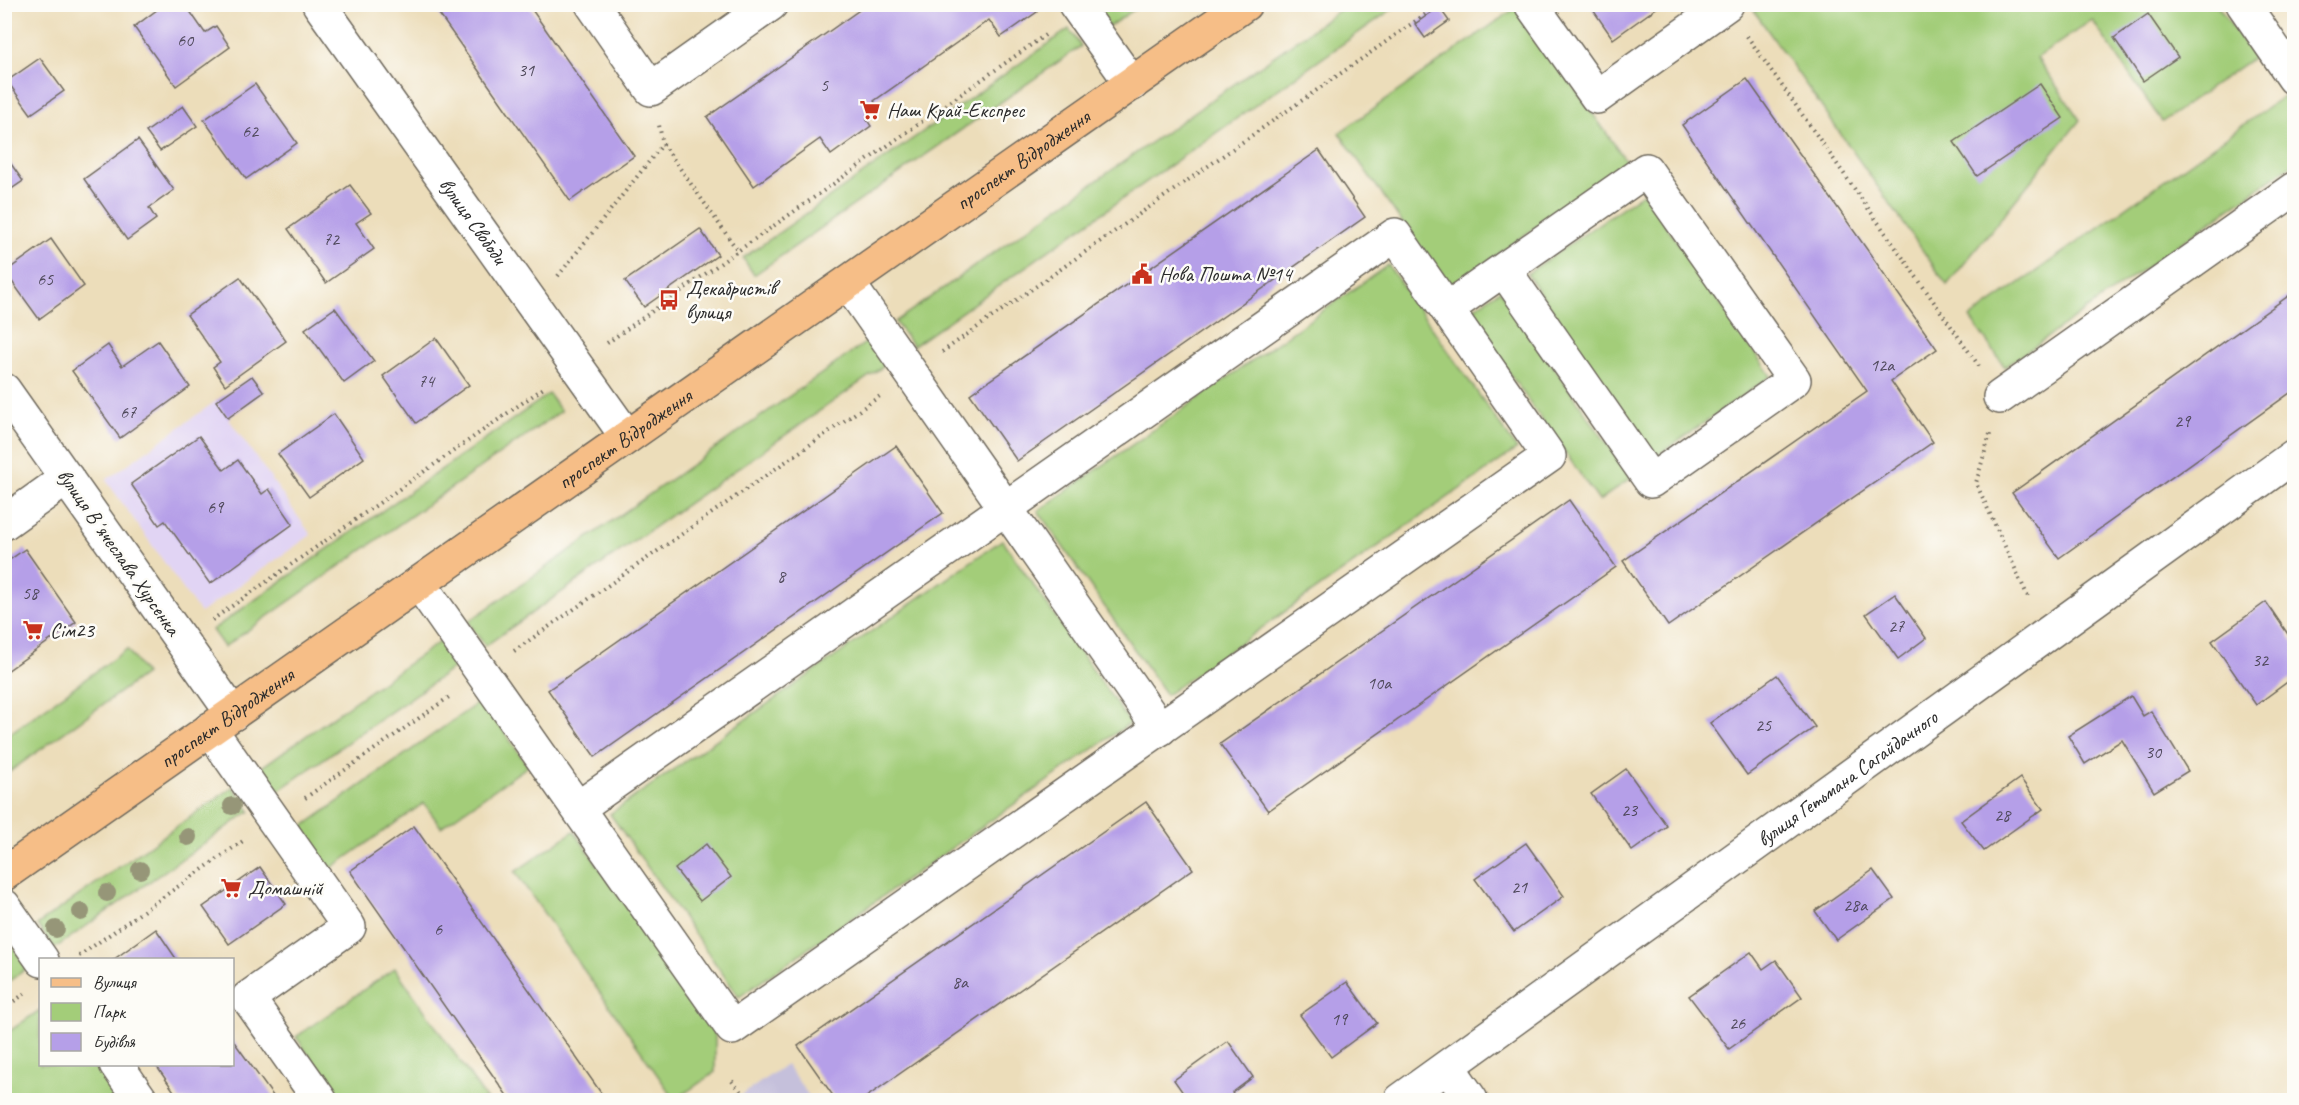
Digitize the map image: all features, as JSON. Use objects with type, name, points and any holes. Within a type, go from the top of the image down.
[{"type":"main road","name":"проспект Відродження","points":[[4,874],[1245,4]]},
{"type":"street","name":"вулиця Свободи","points":[[319,4],[588,356],[627,437]]},
{"type":"street","points":[[592,4],[651,89],[771,4]]},
{"type":"street","points":[[1531,4],[1597,97],[1726,5]]},
{"type":"street","points":[[2243,4],[2295,78]]},
{"type":"street","points":[[1078,8],[1132,84]]},
{"type":"street","points":[[1448,309],[1647,170],[1794,380],[1651,481],[1504,270]]},
{"type":"street","points":[[2000,397],[2295,189]]},
{"type":"street","points":[[419,583],[732,1028],[1550,456],[1395,236],[578,808]]},
{"type":"street","points":[[848,283],[1160,729]]},
{"type":"street","name":"вулиця Вʼячеслава Хурсенка","points":[[4,390],[182,641],[273,820],[349,927],[248,998],[320,1101]]},
{"type":"street","name":"вулиця Гетьмана Сагайдачного","points":[[1401,1101],[2295,456]]},
{"type":"street","points":[[4,523],[67,478]]},
{"type":"street","points":[[4,906],[41,958]]},
{"type":"street","points":[[117,1066],[141,1101]]},
{"type":"street","points":[[1448,1067],[1471,1101]]},
{"type":"path","points":[[77,958],[1440,4]]},
{"type":"path","points":[[1726,5],[2000,397],[1976,483],[2046,635]]},
{"type":"path","points":[[182,641],[738,251],[1078,8]]},
{"type":"path","points":[[651,89],[663,144],[738,251]]},
{"type":"path","points":[[554,282],[663,144]]},
{"type":"path","points":[[732,1081],[748,1101]]},
{"type":"shaded area","points":[[216,401],[311,535],[200,613],[106,480]]},
{"type":"shaded area","points":[[786,1064],[812,1100],[735,1100]]},
{"type":"green space","points":[[1763,4],[2217,5],[2254,57],[2162,122],[2092,20],[2037,58],[2080,120],[1947,285],[1754,11]]},
{"type":"green space","points":[[1104,5],[1141,5],[1108,27],[1096,10]]},
{"type":"green space","points":[[1347,5],[1398,5],[913,346],[895,322]]},
{"type":"green space","points":[[1517,7],[1627,162],[1449,289],[1339,133]]},
{"type":"green space","points":[[1069,29],[1081,46],[754,275],[743,258]]},
{"type":"green space","points":[[2283,97],[2294,114],[2294,163],[2005,367],[1970,318]]},
{"type":"green space","points":[[1643,193],[1771,376],[1655,457],[1527,274]]},
{"type":"green space","points":[[1388,265],[1517,449],[1166,695],[1038,511]]},
{"type":"green space","points":[[1500,290],[1631,478],[1599,501],[1467,313]]},
{"type":"green space","points":[[868,341],[885,365],[485,646],[468,622]]},
{"type":"green space","points":[[549,394],[561,411],[224,647],[212,630]]},
{"type":"green space","points":[[1002,540],[1130,723],[739,997],[610,814]]},
{"type":"green space","points":[[442,640],[459,664],[275,793],[259,769]]},
{"type":"green space","points":[[127,649],[145,674],[5,775],[5,737]]},
{"type":"green space","points":[[482,700],[528,766],[441,827],[424,803],[330,869],[301,828]]},
{"type":"green space","points":[[233,787],[250,811],[55,948],[37,925]]},
{"type":"green space","points":[[574,831],[715,1034],[715,1072],[675,1100],[515,872]]},
{"type":"green space","points":[[11,943],[27,968],[5,984],[4,948]]},
{"type":"green space","points":[[395,968],[487,1100],[340,1100],[296,1037]]},
{"type":"green space","points":[[39,1011],[39,1066],[99,1066],[122,1098],[118,1100],[5,1100],[4,1035]]},
{"type":"building","points":[[165,4],[185,4],[205,33],[216,26],[230,47],[176,86],[134,27]]},
{"type":"building","points":[[432,4],[528,4],[634,156],[570,201]]},
{"type":"building","points":[[868,4],[1032,4],[1037,12],[1001,37],[989,20],[874,101],[880,110],[867,120],[871,126],[831,155],[820,139],[754,186],[707,117]]},
{"type":"building","points":[[1589,4],[1662,4],[1613,39]]},
{"type":"building","points":[[1439,7],[1449,21],[1425,38],[1415,24]]},
{"type":"building","points":[[2148,14],[2178,57],[2143,81],[2114,38]]},
{"type":"building","points":[[40,58],[64,91],[31,114],[7,81]]},
{"type":"building","points":[[1747,79],[1937,349],[1891,381],[1933,442],[1668,626],[1623,561],[1867,391],[1682,125]]},
{"type":"building","points":[[255,84],[297,143],[246,179],[204,120]]},
{"type":"building","points":[[2040,84],[2063,118],[1977,176],[1954,142]]},
{"type":"building","points":[[183,106],[197,126],[160,151],[146,132]]},
{"type":"building","points":[[138,140],[174,190],[149,208],[156,219],[127,240],[84,179]]},
{"type":"building","points":[[1319,150],[1365,217],[1017,461],[970,394]]},
{"type":"building","points":[[4,154],[23,181],[4,194]]},
{"type":"building","points":[[350,185],[371,213],[356,223],[374,249],[326,283],[288,229]]},
{"type":"building","points":[[700,229],[718,255],[644,307],[625,281]]},
{"type":"building","points":[[51,239],[84,286],[39,319],[5,272]]},
{"type":"building","points":[[240,277],[286,341],[225,385],[213,367],[220,362],[187,315]]},
{"type":"building","points":[[2294,292],[2294,390],[2059,558],[2012,493]]},
{"type":"building","points":[[335,308],[374,361],[344,383],[305,329]]},
{"type":"building","points":[[436,338],[469,385],[416,423],[383,376]]},
{"type":"building","points":[[158,341],[190,387],[120,438],[72,371],[108,345],[122,366]]},
{"type":"building","points":[[252,376],[264,392],[228,418],[216,401]]},
{"type":"building","points":[[334,414],[364,458],[309,497],[278,454]]},
{"type":"building","points":[[199,436],[224,470],[238,460],[262,494],[269,489],[293,524],[210,584],[165,521],[159,525],[131,484]]},
{"type":"building","points":[[896,446],[943,513],[595,757],[548,690]]},
{"type":"building","points":[[1569,500],[1616,567],[1268,811],[1220,744]]},
{"type":"building","points":[[25,549],[76,622],[4,673],[4,564]]},
{"type":"building","points":[[1895,594],[1926,638],[1898,659],[1866,614]]},
{"type":"building","points":[[2266,602],[2294,643],[2294,677],[2256,705],[2212,641]]},
{"type":"building","points":[[1777,675],[1815,727],[1747,775],[1710,723]]},
{"type":"building","points":[[2131,696],[2143,716],[2151,711],[2188,771],[2154,792],[2122,740],[2085,764],[2068,736]]},
{"type":"building","points":[[1626,769],[1667,826],[1632,851],[1591,794]]},
{"type":"building","points":[[2020,778],[2043,809],[1984,851],[1961,821]]},
{"type":"building","points":[[1146,802],[1193,869],[862,1100],[836,1100],[798,1046]]},
{"type":"building","points":[[414,826],[606,1100],[510,1100],[350,871]]},
{"type":"building","points":[[1526,843],[1564,896],[1514,932],[1475,879]]},
{"type":"building","points":[[706,844],[731,877],[700,901],[675,869]]},
{"type":"building","points":[[260,867],[286,904],[229,944],[203,907]]},
{"type":"building","points":[[1873,870],[1894,899],[1836,940],[1815,911]]},
{"type":"building","points":[[156,929],[176,958],[116,958]]},
{"type":"building","points":[[1751,952],[1763,969],[1776,960],[1802,997],[1729,1049],[1689,996]]},
{"type":"building","points":[[1347,982],[1377,1023],[1331,1057],[1300,1015]]},
{"type":"building","points":[[1228,1041],[1253,1077],[1232,1093],[1237,1100],[1188,1100],[1174,1080]]},
{"type":"building","points":[[234,1042],[276,1100],[180,1100],[156,1066],[234,1066]]},
{"type":"place","name":"Наш Край-Експрес","points":[[870,110]]},
{"type":"place","name":"Нова Пошта №14","points":[[1142,274]]},
{"type":"place","name":"Декабристів вулиця","points":[[669,300]]},
{"type":"place","name":"Сім23","points":[[33,630]]},
{"type":"place","name":"Домашній","points":[[231,888]]}]
